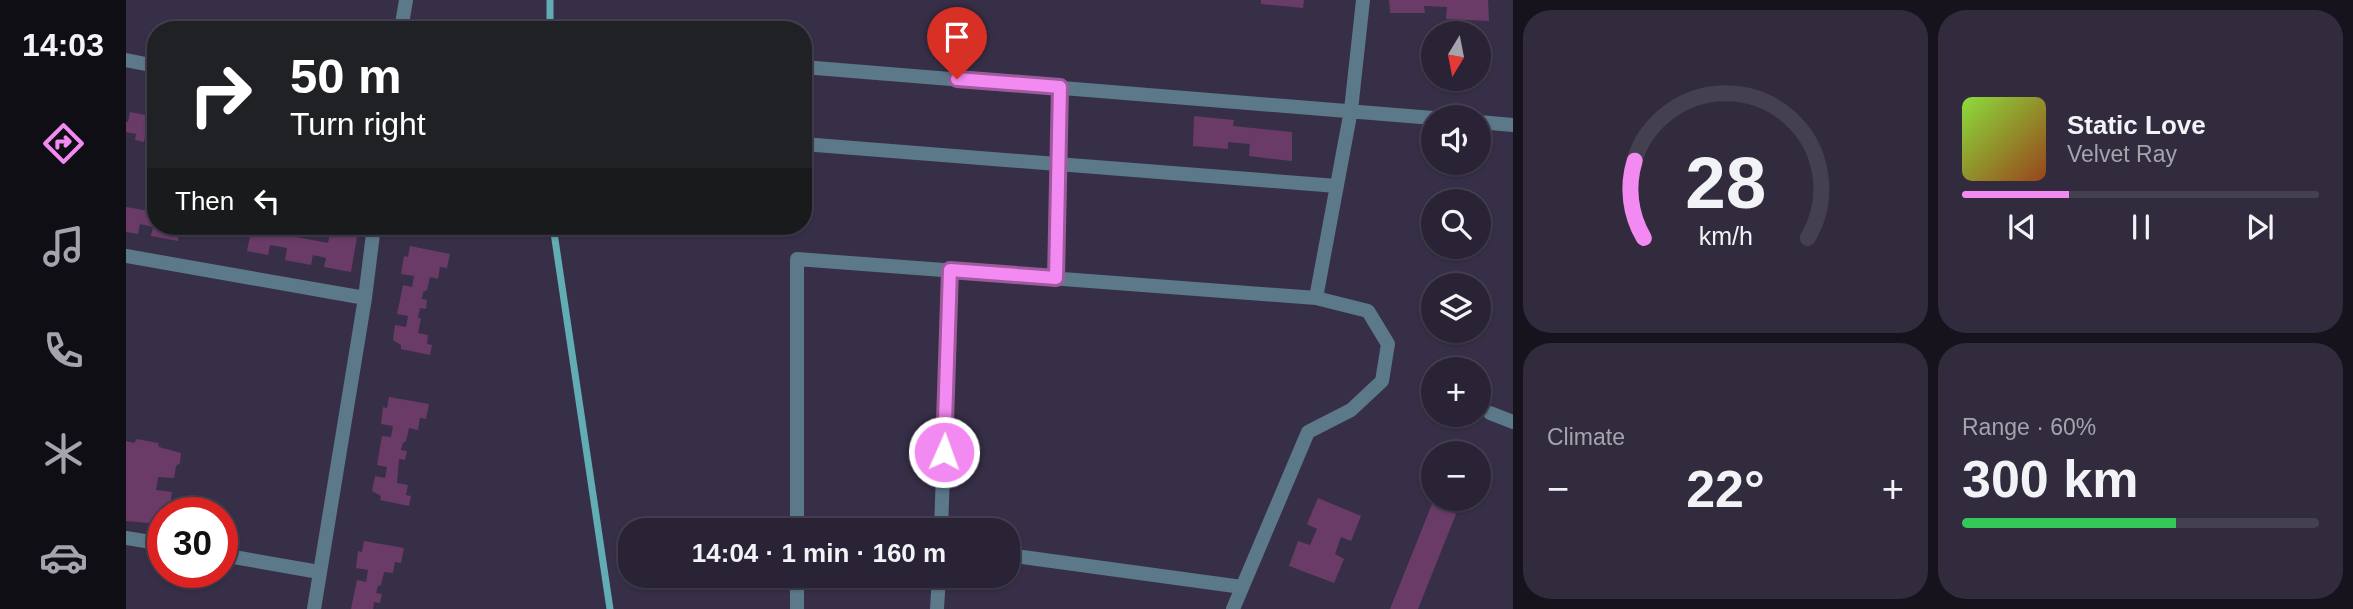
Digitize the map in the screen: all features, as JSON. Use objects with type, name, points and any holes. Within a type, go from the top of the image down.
[{"type":"street","points":[[402,21],[406,0]]},
{"type":"street","points":[[1316,298],[1351,110],[1363,0]]},
{"type":"street","points":[[126,60],[147,64]]},
{"type":"street","points":[[812,68],[1421,116]]},
{"type":"street","points":[[1056,278],[1060,87]]},
{"type":"street","points":[[1491,123],[1513,125]]},
{"type":"street","points":[[812,145],[1337,186]]},
{"type":"street","points":[[314,609],[373,235]]},
{"type":"street","points":[[126,256],[365,298]]},
{"type":"street","points":[[797,518],[797,259],[1316,298],[1368,311],[1388,344],[1382,381],[1351,410],[1308,432],[1233,609]]},
{"type":"street","points":[[941,518],[950,270]]},
{"type":"street","points":[[1491,413],[1513,422]]},
{"type":"street","points":[[126,538],[147,541]]},
{"type":"street","points":[[1020,557],[1242,587]]},
{"type":"street","points":[[238,558],[319,572]]},
{"type":"street","points":[[797,588],[797,609]]},
{"type":"street","points":[[937,609],[938,588]]},
{"type":"building","points":[[1261,0],[1304,0],[1303,8],[1261,4]]},
{"type":"building","points":[[1389,0],[1488,0],[1489,21],[1446,19],[1447,7],[1424,6],[1425,13],[1390,13]]},
{"type":"building","points":[[130,112],[147,115],[147,137],[144,142],[135,140],[136,134],[126,132]]},
{"type":"building","points":[[1194,116],[1234,120],[1233,126],[1292,132],[1292,161],[1249,156],[1250,144],[1228,142],[1228,149],[1193,146]]},
{"type":"building","points":[[126,207],[147,210],[147,226],[140,224],[138,234],[126,232]]},
{"type":"building","points":[[151,235],[179,235],[178,241]]},
{"type":"building","points":[[250,235],[286,235],[328,243],[330,235],[357,235],[351,272],[324,267],[326,258],[313,255],[311,265],[285,260],[287,248],[270,245],[268,255],[247,251]]},
{"type":"building","points":[[410,246],[450,254],[447,268],[440,267],[438,279],[430,277],[427,290],[423,292],[422,299],[427,300],[426,309],[420,308],[418,333],[428,335],[427,344],[432,345],[430,355],[401,349],[401,345],[393,340],[395,325],[406,327],[408,316],[397,314],[403,285],[412,287],[414,276],[401,274],[404,256],[408,257]]},
{"type":"building","points":[[389,397],[429,404],[426,419],[420,418],[418,430],[409,428],[401,450],[407,451],[405,460],[399,459],[397,483],[408,485],[406,495],[411,496],[409,506],[380,500],[381,496],[372,491],[375,476],[385,478],[387,467],[377,465],[382,436],[391,437],[393,426],[381,424],[383,407],[387,408]]},
{"type":"building","points":[[137,439],[158,443],[159,447],[181,453],[174,478],[158,477],[156,490],[172,492],[171,497],[147,497],[147,523],[126,521],[126,441],[134,443]]},
{"type":"building","points":[[1318,498],[1361,516],[1351,541],[1341,537],[1335,554],[1344,559],[1334,583],[1289,566],[1298,541],[1310,545],[1317,529],[1307,524]]},
{"type":"building","points":[[1429,511],[1449,511],[1456,514],[1418,609],[1390,609]]},
{"type":"building","points":[[364,541],[404,548],[401,563],[395,562],[393,573],[384,572],[376,593],[382,594],[380,603],[374,602],[373,609],[351,609],[357,580],[366,582],[368,570],[356,568],[358,551],[362,552]]},
{"type":"waterway","points":[[550,0],[550,21]]},
{"type":"waterway","points":[[554,235],[610,609]]},
{"type":"route","points":[[944,452],[950,270],[1056,278],[1060,87],[957,79]]}]
